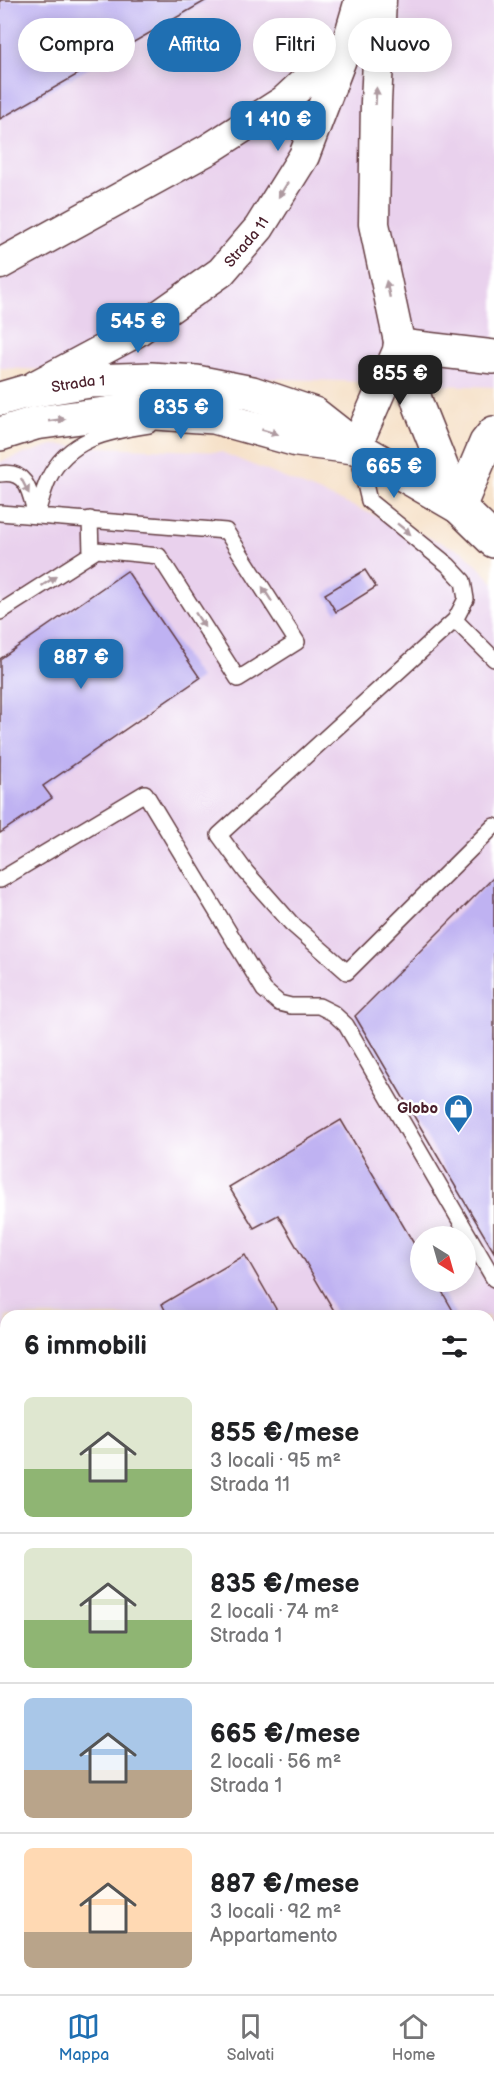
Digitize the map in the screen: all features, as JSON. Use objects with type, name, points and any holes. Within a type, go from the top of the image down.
[{"type":"main road","points":[[400,346],[494,357]]},
{"type":"main road","name":"Strada 1","points":[[12,395],[90,381],[151,379],[196,382],[252,393],[314,414],[356,447],[459,507],[494,541]]},
{"type":"main road","name":"Strada 1","points":[[0,434],[34,423],[127,411],[214,417],[297,440],[356,447]]},
{"type":"main road","points":[[459,507],[486,443],[494,433]]},
{"type":"street","name":"Strada 11","points":[[355,18],[360,0]]},
{"type":"street","points":[[381,0],[376,102],[374,224],[400,346],[419,407],[459,507]]},
{"type":"street","name":"Strada 11","points":[[12,395],[136,332],[221,272],[259,228],[304,156],[348,41]]},
{"type":"street","points":[[0,264],[208,149],[284,101],[348,41]]},
{"type":"street","points":[[356,447],[400,346]]},
{"type":"lane","points":[[36,516],[48,480],[59,463],[73,448],[96,435],[125,428],[214,417]]},
{"type":"lane","points":[[356,447],[369,501],[448,565],[463,581],[466,599],[455,620],[219,835],[246,872],[291,923],[347,972],[494,826]]},
{"type":"lane","points":[[0,474],[11,472],[20,476],[28,489],[36,516]]},
{"type":"lane","points":[[0,513],[226,531],[297,642],[238,679],[159,556],[97,550],[0,612]]},
{"type":"lane","points":[[90,519],[92,553]]},
{"type":"lane","points":[[455,620],[491,650]]},
{"type":"lane","points":[[0,880],[145,793],[264,990],[279,1003],[291,1006],[319,1006],[333,1013],[346,1026],[494,1279]]},
{"type":"shaded area","points":[[0,0],[494,0],[494,387],[0,368]]},
{"type":"shaded area","points":[[53,445],[221,452],[464,552],[494,583],[494,1310],[0,1310],[0,462]]},
{"type":"building","points":[[0,0],[207,0],[176,18],[147,18],[147,34],[135,41],[135,18],[18,18],[18,72],[82,72],[0,119]]},
{"type":"building","points":[[365,570],[376,587],[336,612],[325,594]]},
{"type":"building","points":[[127,571],[200,678],[43,786],[52,798],[0,833],[0,659]]},
{"type":"building","name":"Globo","points":[[494,877],[494,1252],[355,1016]]},
{"type":"building","points":[[341,1120],[410,1237],[410,1292],[442,1292],[453,1310],[333,1310],[278,1215],[254,1228],[229,1187]]},
{"type":"building","points":[[245,1255],[277,1310],[165,1310],[162,1304]]},
{"type":"place","name":"Globo","points":[[459,1134]]}]
